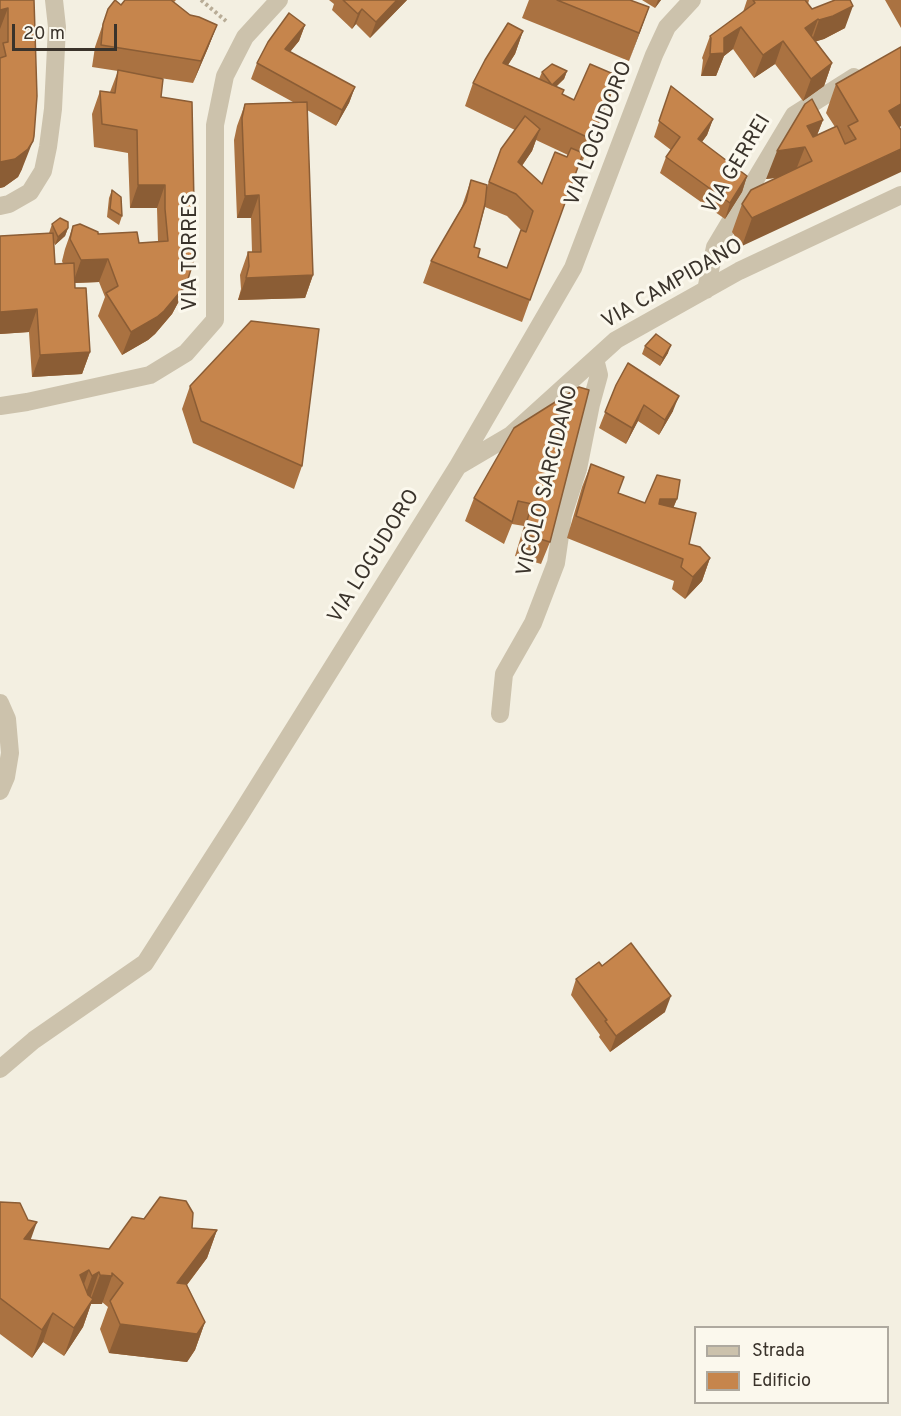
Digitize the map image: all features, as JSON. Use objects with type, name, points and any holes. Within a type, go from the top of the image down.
[{"type":"street","points":[[0,206],[9,204],[30,192],[43,171],[53,110],[57,27],[54,0]]},
{"type":"street","name":"VIA TORRES","points":[[0,406],[150,375],[186,353],[215,320],[215,125],[225,76],[244,37],[279,0]]},
{"type":"street","name":"VIA LOGUDORO","points":[[0,1069],[34,1040],[145,963],[458,466],[573,268],[654,55],[667,27],[692,0]]},
{"type":"street","name":"VIA GERREI","points":[[706,290],[715,248],[794,115],[866,69]]},
{"type":"street","name":"VIA CAMPIDANO","points":[[458,466],[511,435],[616,340],[739,271],[901,195]]},
{"type":"street","name":"VICOLO SARCIDANO","points":[[500,714],[504,674],[533,623],[556,563],[563,515],[578,469],[599,375],[595,359]]},
{"type":"street","points":[[0,703],[6,719],[9,753],[6,777],[0,790]]},
{"type":"building","points":[[0,0],[34,0],[37,96],[33,141],[28,149],[15,159],[0,162],[0,58],[6,56],[3,43],[8,42],[8,8],[0,10]]},
{"type":"building","points":[[115,0],[121,5],[125,0],[171,0],[190,15],[217,25],[201,61],[101,45],[103,24],[108,9]]},
{"type":"building","points":[[343,0],[397,0],[376,22],[362,9],[358,14]]},
{"type":"building","points":[[557,0],[630,0],[649,7],[639,33]]},
{"type":"building","points":[[753,0],[805,0],[812,9],[835,0],[850,0],[853,6],[833,16],[818,19],[805,28],[832,63],[811,79],[783,41],[763,55],[741,27],[724,38],[724,53],[710,54],[710,36],[755,3]]},
{"type":"building","points":[[289,13],[305,25],[285,49],[355,87],[342,110],[257,63],[268,42]]},
{"type":"building","points":[[508,23],[523,31],[503,63],[564,90],[562,94],[574,100],[590,64],[618,76],[591,139],[473,83]]},
{"type":"building","points":[[901,47],[901,104],[889,111],[901,130],[901,149],[752,218],[742,204],[751,190],[812,161],[805,147],[777,151],[805,104],[812,99],[823,120],[807,126],[813,137],[837,126],[845,144],[856,139],[848,126],[858,121],[836,84]]},
{"type":"building","points":[[552,64],[567,71],[552,85],[542,72]]},
{"type":"building","points":[[118,70],[163,79],[161,97],[192,102],[195,256],[188,279],[164,311],[131,332],[106,293],[118,286],[108,259],[81,260],[70,239],[73,226],[80,224],[98,234],[137,232],[139,243],[168,241],[165,185],[138,185],[137,130],[102,124],[100,91],[115,93]]},
{"type":"building","points":[[671,86],[713,119],[698,139],[747,176],[730,203],[666,157],[680,137],[659,121]]},
{"type":"building","points":[[307,102],[313,275],[246,278],[249,266],[248,252],[261,252],[259,195],[245,196],[242,118],[245,104]]},
{"type":"building","points":[[525,116],[540,129],[518,162],[542,184],[555,152],[567,157],[571,148],[583,153],[530,300],[431,261],[466,201],[471,180],[487,185],[485,204],[474,247],[480,249],[478,257],[507,268],[521,230],[526,232],[533,211],[516,194],[489,182],[501,149]]},
{"type":"building","points":[[112,190],[121,197],[122,216],[110,209]]},
{"type":"building","points":[[60,218],[68,222],[68,228],[58,237],[52,224]]},
{"type":"building","points":[[53,233],[55,264],[74,263],[75,288],[86,288],[90,352],[40,355],[37,309],[0,312],[0,236]]},
{"type":"building","points":[[251,321],[319,329],[302,466],[201,421],[190,386]]},
{"type":"building","points":[[656,334],[671,345],[663,358],[645,346]]},
{"type":"building","points":[[628,363],[679,396],[665,420],[644,405],[632,428],[605,412]]},
{"type":"building","points":[[579,387],[589,390],[550,542],[523,534],[532,504],[518,501],[512,522],[474,498],[514,428]]},
{"type":"building","points":[[591,464],[624,477],[618,493],[645,503],[657,475],[680,480],[677,499],[660,499],[659,504],[696,513],[689,544],[700,547],[710,558],[693,577],[681,567],[683,559],[576,516]]},
{"type":"building","points":[[631,943],[671,996],[616,1036],[605,1021],[607,1020],[576,979],[599,962],[602,966]]},
{"type":"building","points":[[160,1197],[186,1201],[193,1213],[192,1228],[217,1230],[177,1283],[186,1284],[205,1322],[197,1334],[120,1324],[110,1301],[123,1283],[112,1273],[112,1276],[100,1275],[99,1272],[92,1276],[89,1270],[80,1275],[88,1295],[93,1299],[74,1328],[53,1313],[42,1330],[0,1298],[0,1202],[20,1203],[28,1220],[37,1222],[24,1239],[109,1249],[132,1217],[144,1219]]}]
